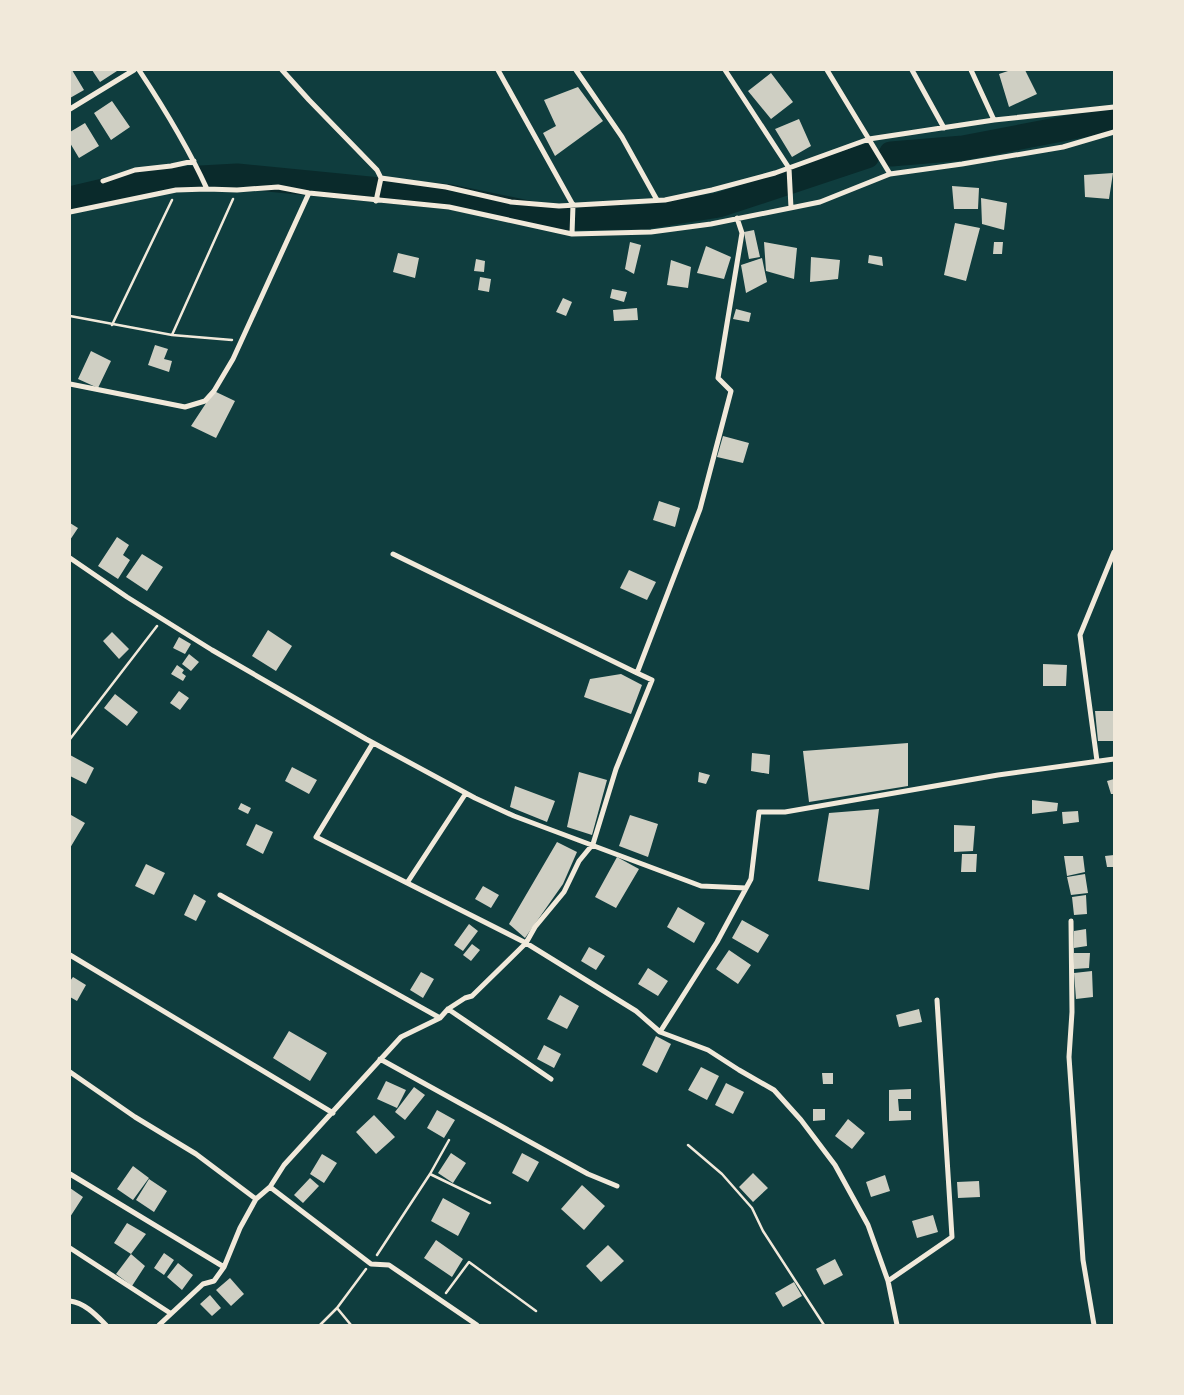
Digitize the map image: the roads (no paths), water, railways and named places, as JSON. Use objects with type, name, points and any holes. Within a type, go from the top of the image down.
[{"type":"street","points":[[70,108],[134,70]]},
{"type":"street","points":[[139,70],[171,118],[207,189]]},
{"type":"street","points":[[282,70],[377,170],[380,178],[376,201]]},
{"type":"street","points":[[498,70],[573,205],[572,234]]},
{"type":"street","points":[[576,70],[622,137],[657,200]]},
{"type":"street","points":[[725,70],[789,168],[791,208]]},
{"type":"street","points":[[827,70],[890,174]]},
{"type":"street","points":[[912,70],[944,128]]},
{"type":"street","points":[[971,70],[994,120]]},
{"type":"street","points":[[380,178],[446,187],[511,202],[559,206],[665,200],[712,190],[789,168],[869,139],[994,120],[1114,107]]},
{"type":"street","points":[[70,212],[176,190],[237,190],[278,187],[309,193],[376,201],[449,207],[572,234],[651,232],[711,224],[820,202],[890,174],[1063,147],[1114,132]]},
{"type":"street","points":[[103,181],[135,170],[194,161]]},
{"type":"street","points":[[70,384],[185,406],[205,401],[214,391],[233,359],[240,340],[309,193]]},
{"type":"street","points":[[637,673],[700,509],[731,391],[718,378],[742,233],[737,218]]},
{"type":"street","points":[[1097,761],[1080,634],[1114,552]]},
{"type":"street","points":[[159,1325],[203,1284],[214,1280],[224,1267],[240,1228],[256,1199],[270,1187],[284,1165],[402,1036],[440,1018],[448,1009],[465,998],[472,996],[526,943],[535,927],[564,892],[579,861],[592,844],[616,769],[652,680],[393,554]]},
{"type":"street","points":[[70,558],[163,619],[301,702],[466,793],[514,816],[701,886],[746,888]]},
{"type":"street","points":[[373,743],[316,837],[526,943],[636,1011],[660,1032],[708,1050],[774,1090],[801,1120],[835,1165],[868,1225],[888,1281],[897,1325]]},
{"type":"street","points":[[660,1032],[717,942],[751,879],[759,812],[785,812],[998,775],[1114,759]]},
{"type":"street","points":[[407,883],[466,793]]},
{"type":"street","points":[[220,895],[440,1018]]},
{"type":"street","points":[[1071,921],[1072,1012],[1069,1057],[1083,1260],[1094,1325]]},
{"type":"street","points":[[70,955],[333,1113]]},
{"type":"street","points":[[888,1281],[952,1237],[937,1000]]},
{"type":"street","points":[[448,1009],[552,1079]]},
{"type":"street","points":[[380,1059],[588,1174],[617,1186]]},
{"type":"street","points":[[70,1072],[135,1118],[196,1154],[256,1199]]},
{"type":"street","points":[[70,1174],[224,1267]]},
{"type":"street","points":[[270,1187],[371,1264],[389,1265],[477,1325]]},
{"type":"street","points":[[70,1248],[170,1314]]},
{"type":"street","points":[[70,1301],[77,1302],[92,1311],[106,1325]]},
{"type":"waterway","points":[[891,154],[963,148],[1114,119]]},
{"type":"waterway","points":[[70,199],[146,181],[237,176],[451,197],[552,218],[644,217],[719,205],[867,156]]}]
